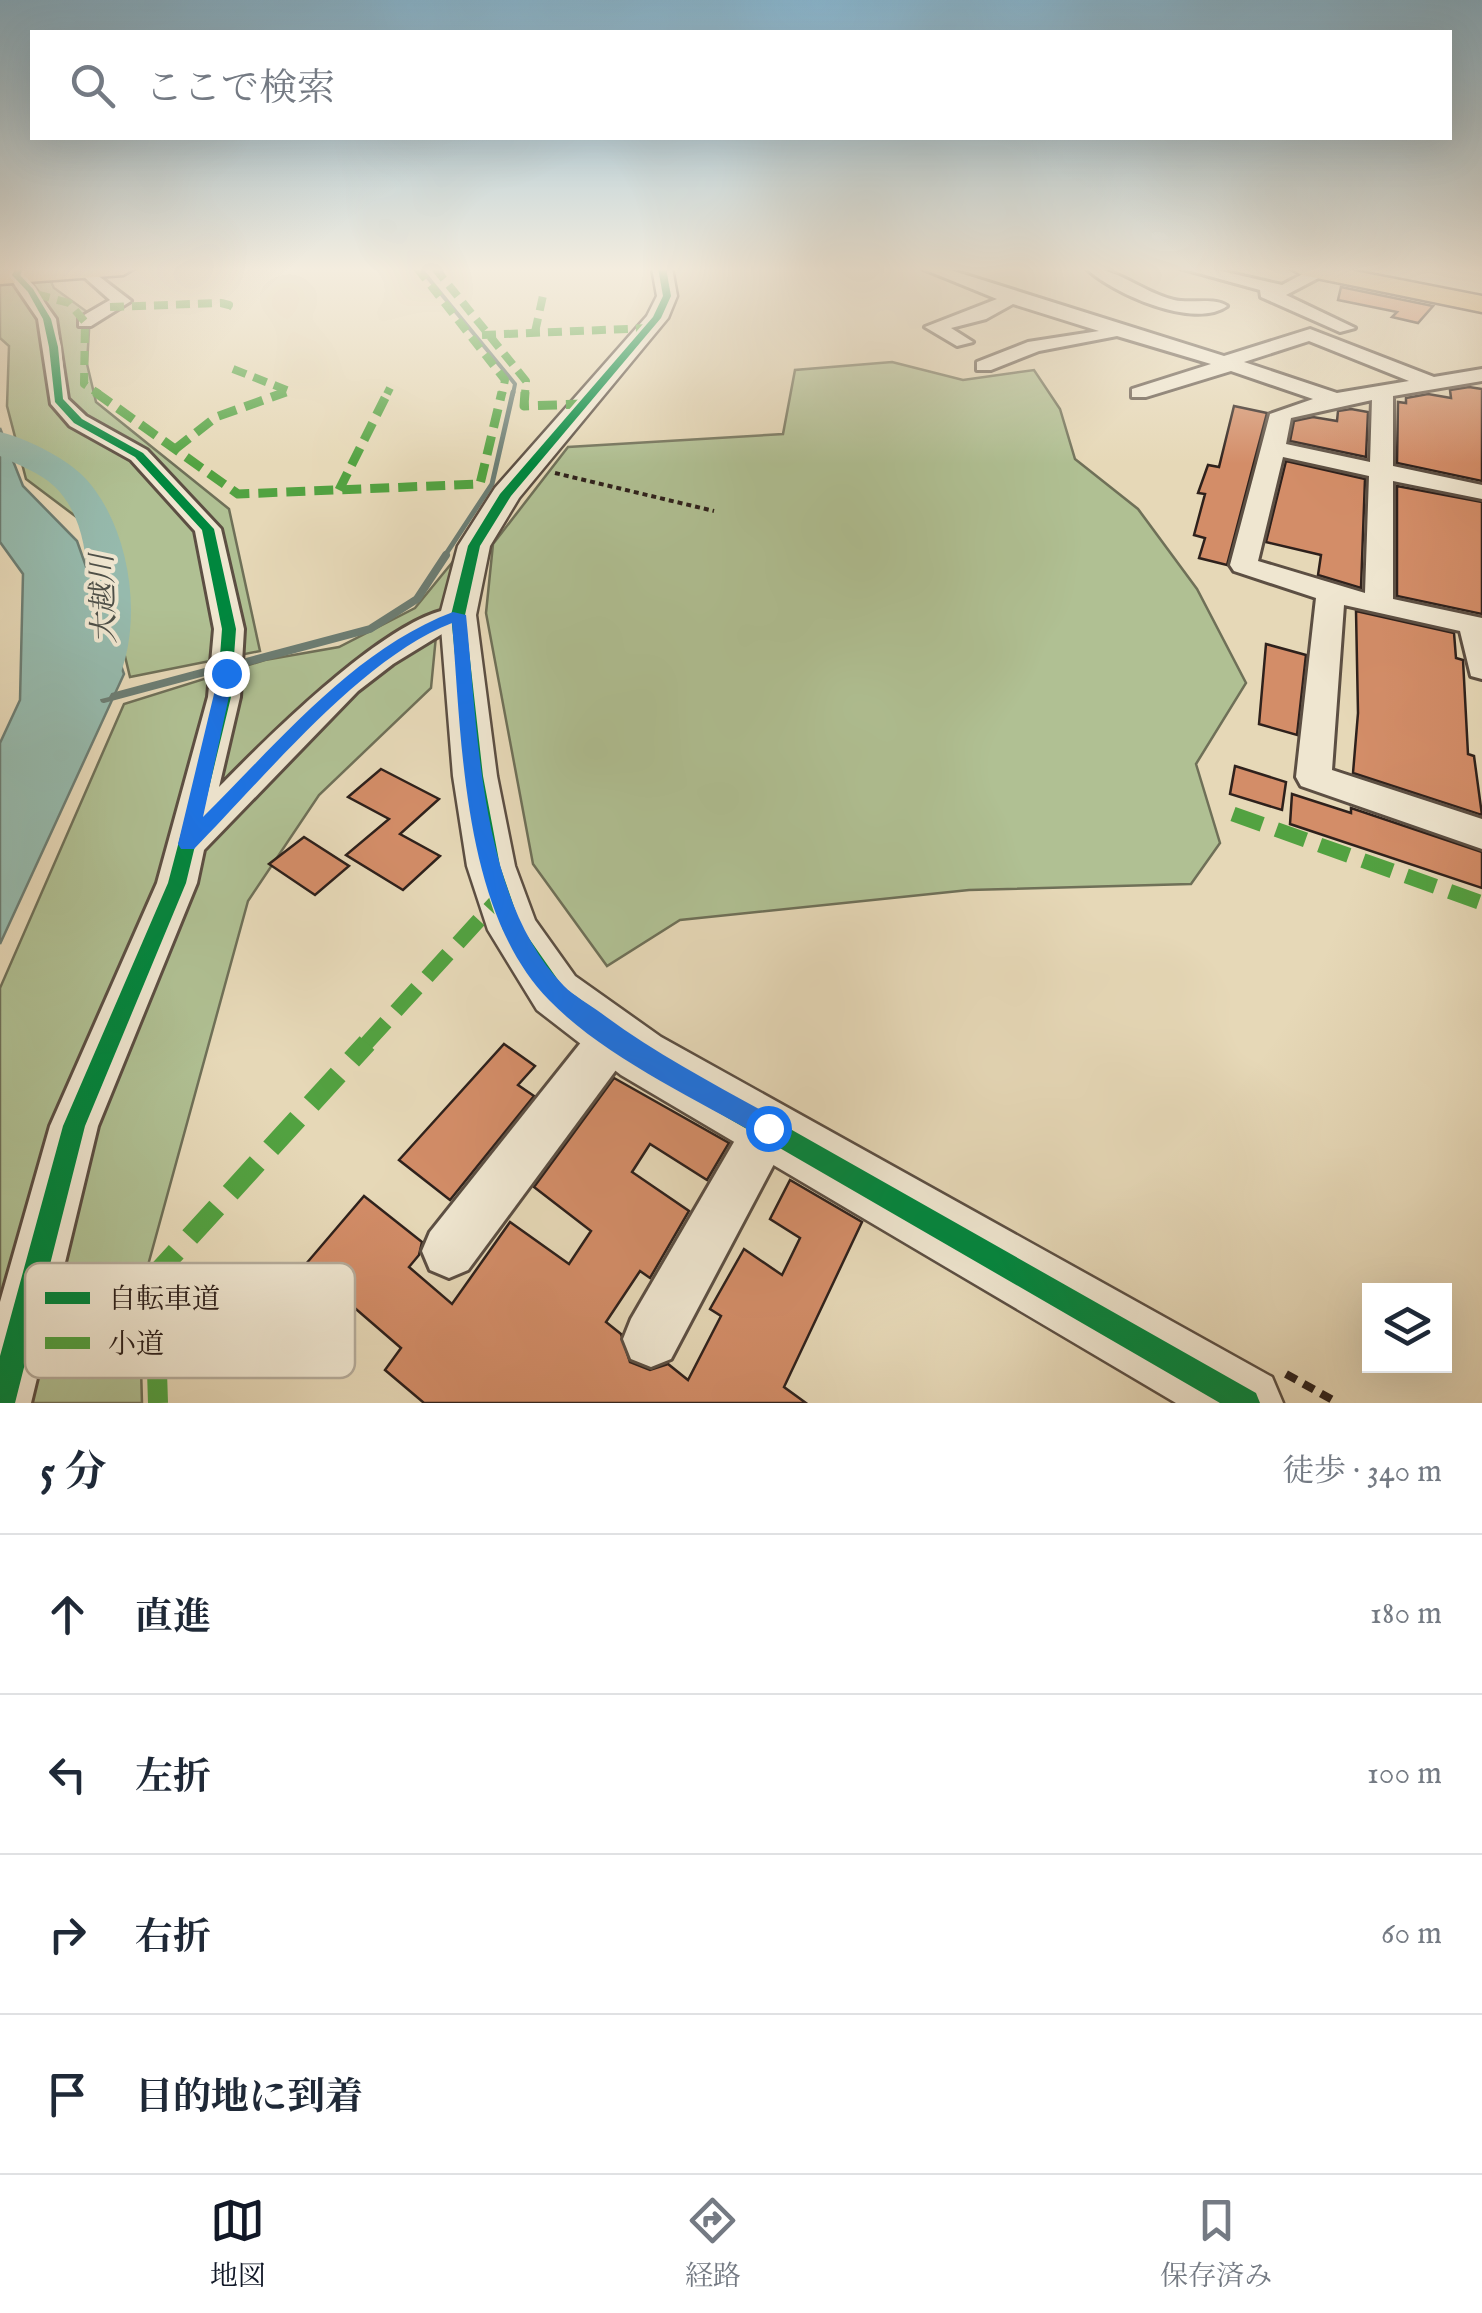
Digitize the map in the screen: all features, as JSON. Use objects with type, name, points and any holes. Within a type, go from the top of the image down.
[{"type":"street","points":[[38,1263],[74,1126],[177,884],[226,667],[230,629],[208,529],[139,455],[78,421],[58,400],[56,333]]},
{"type":"street","points":[[644,333],[528,466],[474,546],[458,615],[474,776],[492,866],[513,930],[556,993],[641,1056],[768,1128],[1258,1384]]},
{"type":"street","points":[[947,333],[964,342]]},
{"type":"street","points":[[984,366],[1035,346],[1119,333]]},
{"type":"street","points":[[1124,333],[1231,362],[1335,400]]},
{"type":"street","points":[[1138,393],[1310,334],[1429,382]]},
{"type":"street","points":[[1482,376],[1429,382],[1282,414],[1276,449],[1246,534],[1244,565],[1331,594],[1478,626],[1482,669]]},
{"type":"street","points":[[1379,603],[1383,391]]},
{"type":"street","points":[[1276,449],[1482,492]]},
{"type":"street","points":[[1331,594],[1314,778],[1482,834]]},
{"type":"street","points":[[187,844],[338,694],[417,631],[458,615]]},
{"type":"street","points":[[449,1251],[614,1036]]},
{"type":"street","points":[[651,1339],[768,1128]]},
{"type":"street","points":[[2,1403],[25,1315]]},
{"type":"path","points":[[528,466],[714,511]]},
{"type":"path","points":[[1258,1384],[1338,1403]]},
{"type":"green space","points":[[0,333],[89,333],[87,364],[96,402],[229,509],[260,651],[130,677],[123,648],[115,546],[26,479],[7,406],[9,346]]},
{"type":"green space","points":[[892,362],[963,380],[1034,370],[1060,409],[1075,459],[1138,509],[1197,589],[1246,683],[1196,764],[1220,843],[1191,884],[969,890],[680,920],[607,966],[533,864],[486,613],[493,544],[568,447],[783,434],[795,370]]},
{"type":"green space","points":[[464,548],[436,636],[431,688],[319,795],[248,901],[149,1263],[25,1263],[25,1378],[141,1378],[142,1403],[0,1403],[0,988],[124,704],[265,660],[339,647],[415,608]]},
{"type":"water","points":[[0,428],[23,486],[77,541],[124,674],[0,944],[0,743],[20,700],[23,574],[0,542]]},
{"type":"building","points":[[1482,389],[1482,481],[1397,463],[1398,402],[1406,403],[1406,398],[1428,394],[1451,398],[1450,390]]},
{"type":"building","points":[[1234,406],[1267,413],[1227,565],[1199,558],[1205,538],[1194,535],[1205,494],[1198,493],[1208,465],[1219,467]]},
{"type":"building","points":[[1338,411],[1368,412],[1366,457],[1290,441],[1294,421],[1313,417],[1337,421]]},
{"type":"building","points":[[1286,461],[1365,479],[1361,588],[1318,575],[1321,555],[1266,542]]},
{"type":"building","points":[[1397,486],[1482,502],[1482,614],[1397,596]]},
{"type":"building","points":[[1356,611],[1454,633],[1456,658],[1463,660],[1468,754],[1474,756],[1482,815],[1353,773],[1358,713]]},
{"type":"building","points":[[1266,644],[1306,655],[1297,735],[1259,724]]},
{"type":"building","points":[[1235,766],[1286,782],[1282,810],[1230,794]]},
{"type":"building","points":[[381,769],[439,799],[400,834],[440,856],[403,890],[346,855],[389,819],[348,797]]},
{"type":"building","points":[[1292,794],[1351,813],[1351,808],[1482,852],[1482,888],[1290,824]]},
{"type":"building","points":[[304,837],[349,866],[315,895],[269,864]]},
{"type":"building","points":[[504,1044],[535,1066],[518,1085],[534,1096],[450,1200],[399,1160]]},
{"type":"building","points":[[614,1078],[729,1143],[707,1180],[650,1144],[632,1172],[689,1211],[650,1278],[640,1271],[606,1322],[621,1334],[630,1362],[650,1370],[668,1364],[688,1380],[721,1316],[710,1309],[744,1249],[782,1275],[800,1238],[770,1219],[790,1180],[862,1222],[784,1387],[806,1403],[424,1403],[385,1370],[401,1348],[355,1308],[355,1263],[307,1263],[364,1196],[422,1242],[419,1255],[409,1267],[452,1304],[510,1222],[569,1264],[591,1231],[534,1187]]},
{"type":"waterway","points":[[474,333],[515,384],[513,394]]},
{"type":"waterway","points":[[444,557],[492,484],[513,392]]},
{"type":"waterway","name":"大越川","points":[[0,442],[67,479],[87,508],[97,532],[108,584],[108,611],[106,637],[93,686]]},
{"type":"waterway","points":[[235,665],[370,629],[417,599],[446,555]]},
{"type":"waterway","points":[[104,699],[216,669]]},
{"type":"marked path","points":[[85,333],[84,384],[238,494],[480,484],[505,380],[468,333]]},
{"type":"marked path","points":[[488,333],[526,381],[524,406],[583,404]]},
{"type":"marked path","points":[[482,335],[519,333]]},
{"type":"marked path","points":[[174,450],[216,417],[289,391],[233,369]]},
{"type":"marked path","points":[[339,490],[390,388]]},
{"type":"marked path","points":[[1233,814],[1482,903]]},
{"type":"marked path","points":[[166,1263],[501,896]]},
{"type":"marked path","points":[[157,1378],[158,1403]]},
{"type":"cycle path","points":[[38,1263],[74,1126],[177,883],[224,697],[229,629],[208,529],[139,455],[78,421],[58,400],[51,333]]},
{"type":"cycle path","points":[[644,333],[506,494],[474,546],[458,615],[475,776],[491,866],[513,930],[556,993],[641,1056],[1246,1403]]},
{"type":"cycle path","points":[[1,1403],[25,1312]]},
{"type":"route","points":[[226,673],[224,696],[187,844],[338,694],[417,631],[458,615],[474,776],[492,866],[513,930],[556,993],[641,1056],[768,1128]]}]
